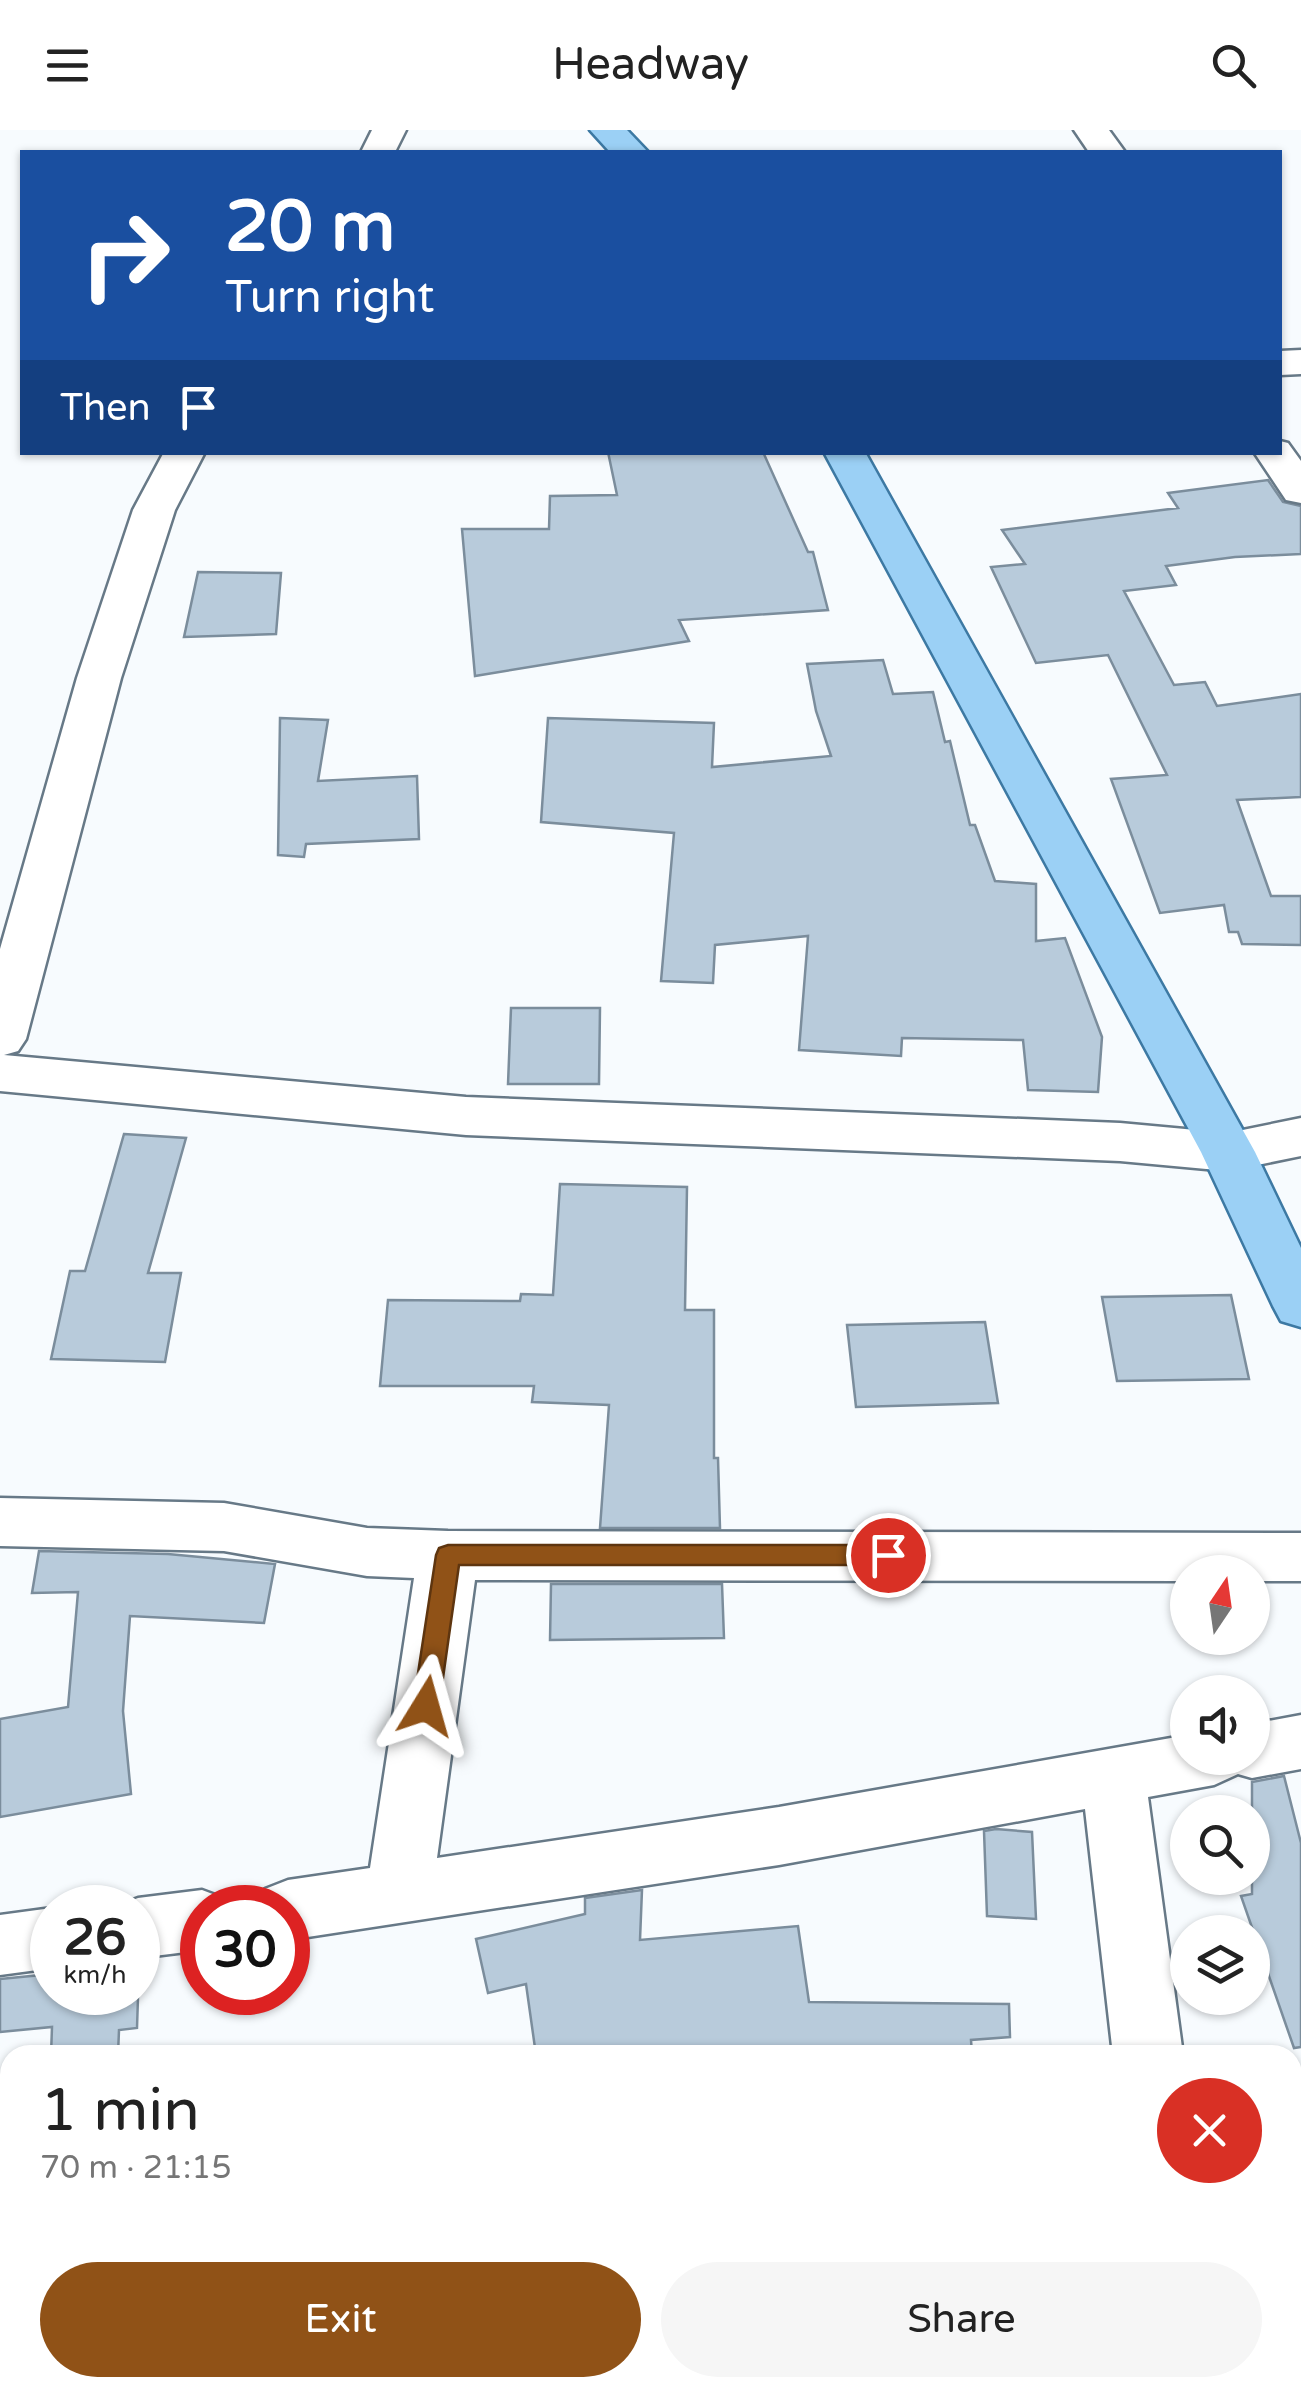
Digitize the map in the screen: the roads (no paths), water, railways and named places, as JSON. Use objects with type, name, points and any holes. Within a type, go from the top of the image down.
[{"type":"main road","points":[[607,130],[628,150]]},
{"type":"main road","points":[[846,455],[1228,1152],[1301,1306]]},
{"type":"street","points":[[0,1039],[99,678],[154,510],[183,455]]},
{"type":"street","points":[[1276,455],[1301,491]]},
{"type":"street","points":[[0,1073],[466,1116],[1120,1142],[1228,1152],[1301,1137]]},
{"type":"street","points":[[0,1522],[224,1527],[367,1552],[448,1555],[1301,1557]]},
{"type":"street","points":[[399,1894],[448,1555]]},
{"type":"street","points":[[1270,1747],[1301,1742]]},
{"type":"street","points":[[310,1907],[779,1836],[1170,1766]]},
{"type":"street","points":[[1113,1776],[1147,2045]]},
{"type":"street","points":[[0,1945],[30,1941]]}]
